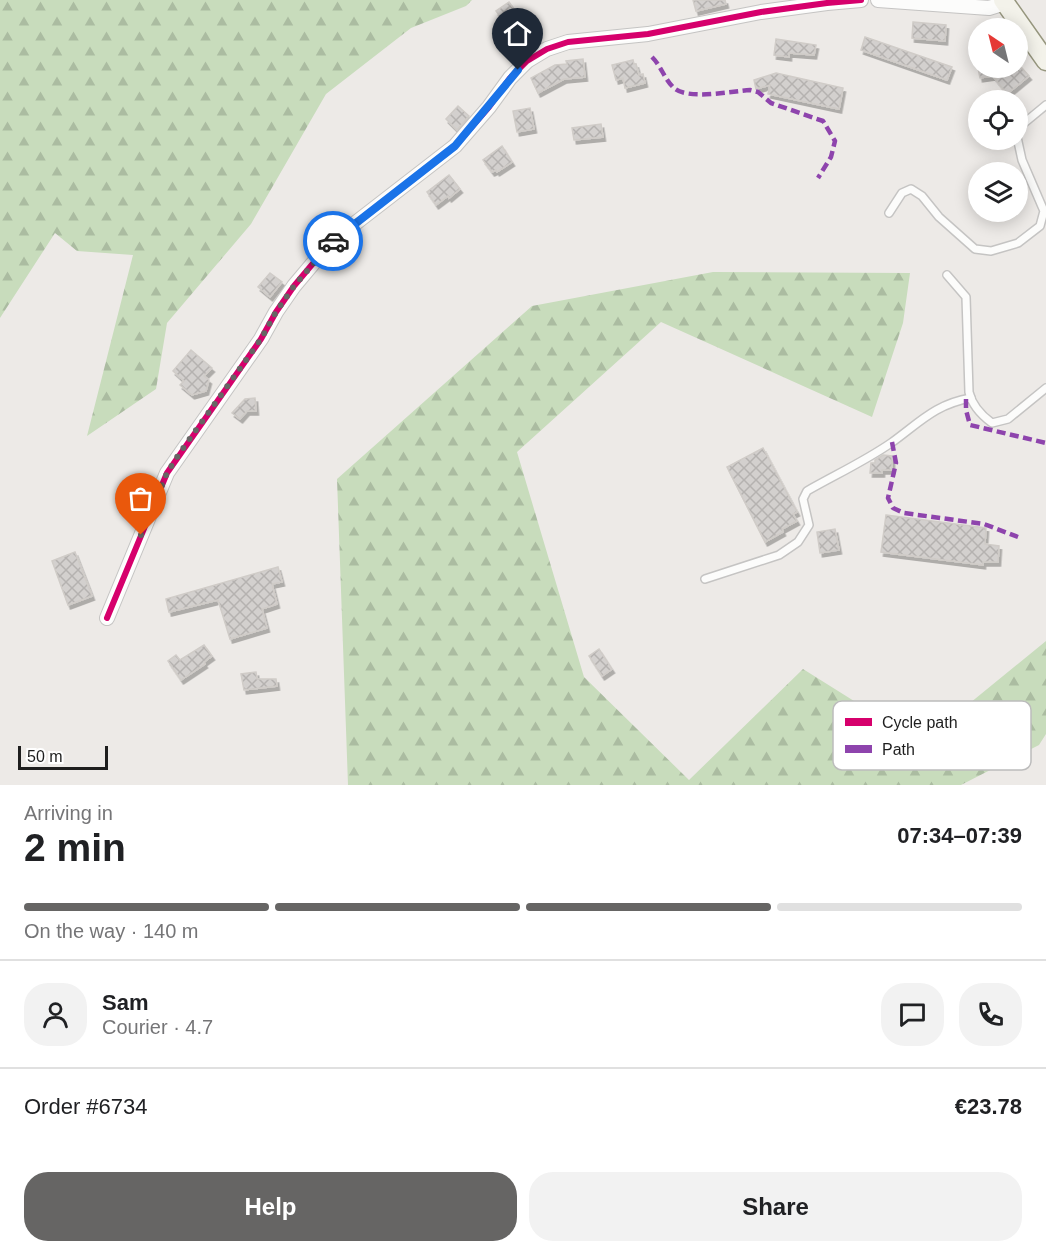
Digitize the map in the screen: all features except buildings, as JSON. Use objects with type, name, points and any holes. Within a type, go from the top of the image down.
[{"type":"street","points":[[106,618],[167,473],[261,339],[294,286],[331,242],[455,146],[510,78],[527,61],[547,49],[568,42],[648,34],[761,12],[861,0]]},
{"type":"street","points":[[878,0],[988,8],[1004,2],[1046,61]]},
{"type":"lane","points":[[1028,120],[1046,105]]},
{"type":"lane","points":[[889,213],[902,193],[911,189],[922,196],[939,217],[975,249],[991,251],[1018,243],[1040,226],[1044,211],[1020,150]]},
{"type":"lane","points":[[947,275],[966,297],[970,398],[981,414],[992,423],[1008,419],[1046,388]]},
{"type":"lane","points":[[705,579],[780,555],[798,542],[809,525],[803,499],[807,491],[892,442],[908,428],[946,404],[970,398]]},
{"type":"green space","points":[[0,0],[472,0],[466,6],[411,28],[326,94],[251,224],[167,323],[156,389],[87,436],[133,255],[77,251],[55,233],[0,318]]},
{"type":"green space","points":[[713,272],[910,273],[903,323],[872,417],[661,322],[517,452],[584,677],[689,780],[803,669],[854,701],[833,701],[833,770],[990,770],[961,785],[348,785],[337,479],[532,306]]},
{"type":"green space","points":[[1046,641],[1046,734],[1039,745],[1031,749],[1031,701],[972,701]]},
{"type":"marked path","points":[[652,57],[673,87],[679,91],[698,94],[750,90],[758,92],[771,103],[823,121],[835,141],[831,157],[818,178]]},
{"type":"marked path","points":[[966,399],[970,425],[1046,443]]},
{"type":"marked path","points":[[892,442],[896,463],[888,498],[893,508],[904,513],[984,524],[1018,537]]},
{"type":"cycle path","points":[[107,618],[167,473],[261,339],[294,286],[331,242],[455,146],[489,107],[510,78],[527,61],[547,49],[568,42],[648,34],[761,12],[861,0]]},
{"type":"way so far","points":[[141,535],[167,473],[179,454],[261,339],[294,286],[333,241]]},
{"type":"route","points":[[333,241],[455,146],[518,70]]}]
